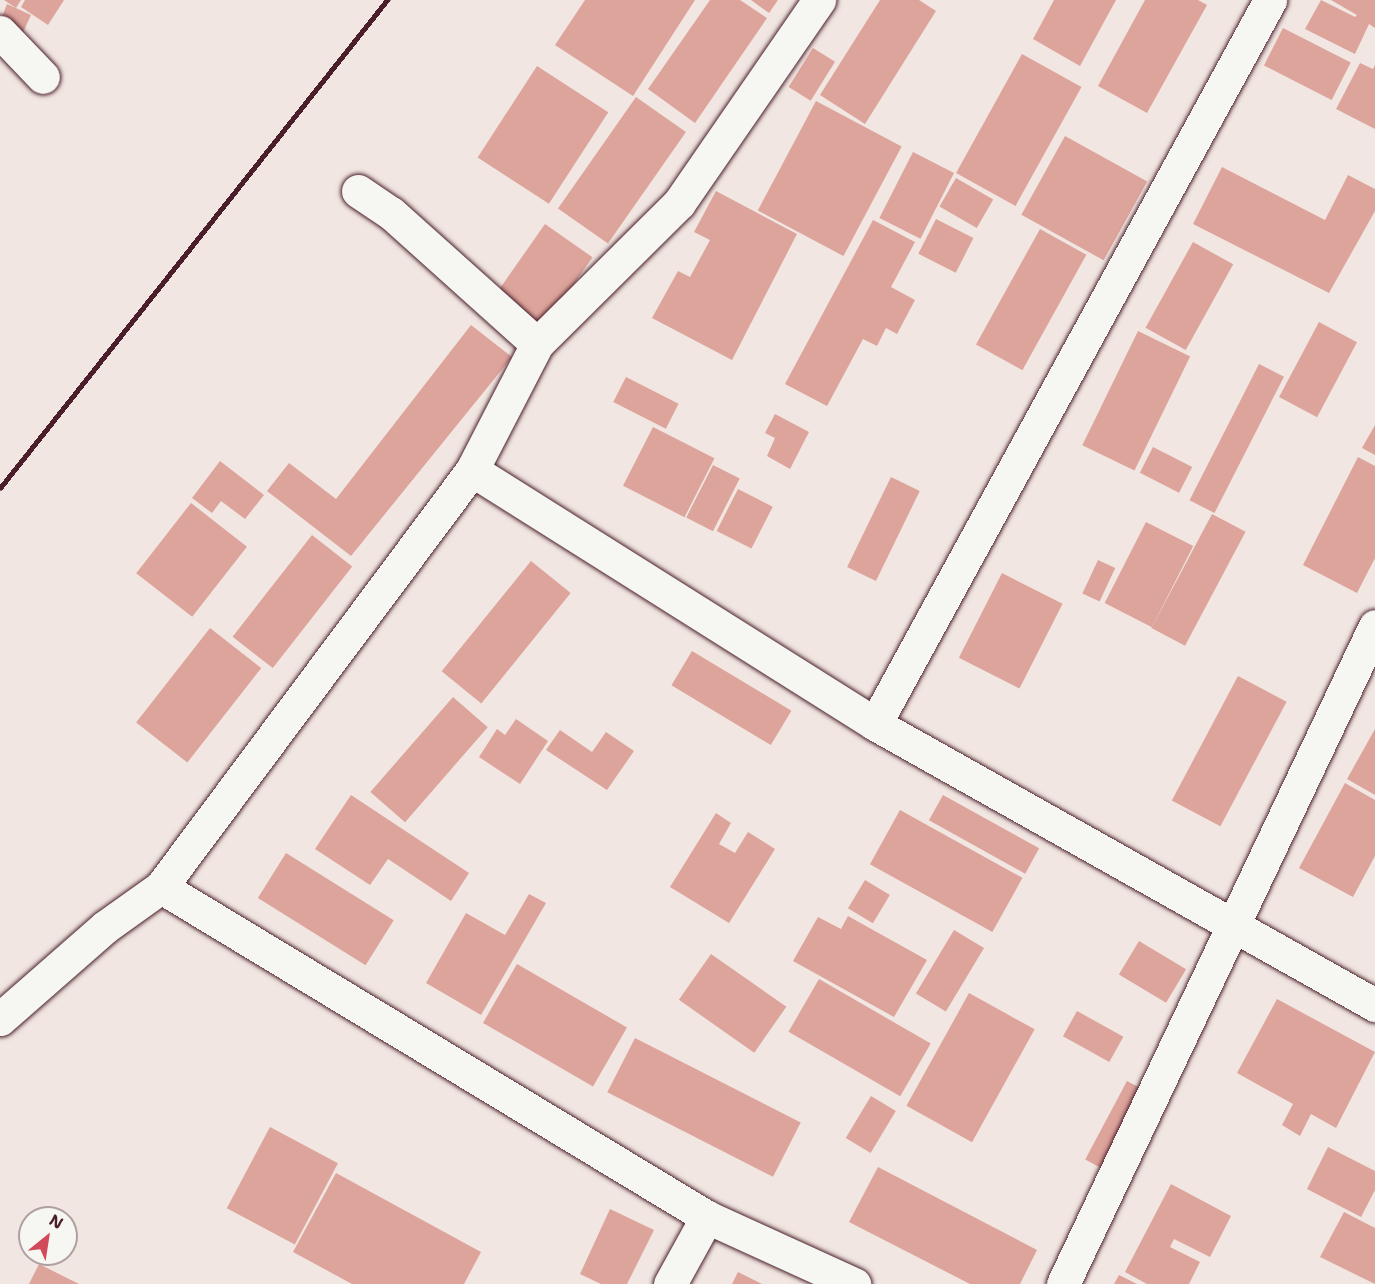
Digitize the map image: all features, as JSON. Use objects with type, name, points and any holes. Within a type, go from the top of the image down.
[{"type":"street","points":[[0,1018],[105,927],[161,887],[472,470],[537,344],[679,203],[819,0]]},
{"type":"street","points":[[875,724],[1270,0]]},
{"type":"street","points":[[0,33],[43,77]]},
{"type":"street","points":[[358,191],[391,213],[537,344]]},
{"type":"street","points":[[472,470],[875,724],[1375,1005]]},
{"type":"street","points":[[1063,1284],[1375,626]]},
{"type":"street","points":[[161,887],[707,1218],[854,1284]]},
{"type":"street","points":[[670,1284],[707,1218]]},
{"type":"building","points":[[4,0],[21,0],[16,8]]},
{"type":"building","points":[[25,0],[64,0],[48,25],[21,7]]},
{"type":"building","points":[[585,0],[695,0],[633,96],[555,45]]},
{"type":"building","points":[[710,0],[740,0],[767,18],[695,123],[648,89]]},
{"type":"building","points":[[751,0],[778,0],[769,13]]},
{"type":"building","points":[[880,0],[919,0],[936,11],[865,124],[820,95]]},
{"type":"building","points":[[1054,0],[1116,0],[1080,66],[1033,39]]},
{"type":"building","points":[[1145,0],[1198,0],[1207,5],[1147,113],[1098,86]]},
{"type":"building","points":[[1321,0],[1355,17],[1357,15],[1331,0],[1375,0],[1375,28],[1369,24],[1355,54],[1305,29]]},
{"type":"building","points":[[7,4],[31,15],[20,39],[0,22]]},
{"type":"building","points":[[1283,28],[1351,63],[1332,100],[1264,65]]},
{"type":"building","points":[[813,48],[835,62],[811,101],[789,87]]},
{"type":"building","points":[[1022,54],[1081,87],[1016,206],[956,173]]},
{"type":"building","points":[[1360,63],[1373,69],[1375,65],[1375,129],[1336,109]]},
{"type":"building","points":[[537,66],[608,112],[549,204],[478,157]]},
{"type":"building","points":[[636,97],[686,132],[608,243],[558,208]]},
{"type":"building","points":[[816,101],[902,147],[843,256],[758,210]]},
{"type":"building","points":[[1065,136],[1147,182],[1104,260],[1021,215]]},
{"type":"building","points":[[913,152],[954,173],[920,239],[879,218]]},
{"type":"building","points":[[1222,167],[1325,220],[1348,175],[1375,189],[1375,211],[1329,293],[1193,224]]},
{"type":"building","points":[[956,178],[993,200],[977,228],[940,207]]},
{"type":"building","points":[[716,191],[797,234],[732,360],[652,318],[678,271],[690,277],[710,240],[694,232]]},
{"type":"building","points":[[936,219],[973,238],[956,273],[918,254]]},
{"type":"building","points":[[873,220],[915,242],[891,287],[915,300],[897,334],[886,328],[877,346],[863,339],[827,406],[785,384]]},
{"type":"building","points":[[545,224],[593,257],[541,331],[493,298]]},
{"type":"building","points":[[1040,229],[1086,255],[1022,370],[976,344]]},
{"type":"building","points":[[1193,242],[1233,264],[1186,350],[1145,328]]},
{"type":"building","points":[[1319,322],[1357,342],[1317,417],[1279,397]]},
{"type":"building","points":[[471,325],[512,357],[351,556],[267,491],[289,463],[336,499]]},
{"type":"building","points":[[1138,331],[1190,356],[1134,471],[1082,445]]},
{"type":"building","points":[[1259,364],[1284,377],[1214,513],[1190,500]]},
{"type":"building","points":[[626,377],[679,404],[666,429],[613,402]]},
{"type":"building","points":[[775,414],[809,432],[790,469],[767,456],[775,438],[765,433]]},
{"type":"building","points":[[1375,425],[1375,455],[1362,448]]},
{"type":"building","points":[[653,427],[714,458],[685,517],[623,486]]},
{"type":"building","points":[[1153,447],[1192,467],[1179,493],[1140,473]]},
{"type":"building","points":[[1358,457],[1375,466],[1375,558],[1357,593],[1303,565]]},
{"type":"building","points":[[220,461],[264,495],[245,519],[221,501],[212,513],[192,498]]},
{"type":"building","points":[[713,465],[740,479],[713,531],[686,518]]},
{"type":"building","points":[[891,477],[920,491],[876,581],[847,567]]},
{"type":"building","points":[[738,489],[773,507],[751,549],[717,531]]},
{"type":"building","points":[[191,503],[247,547],[192,617],[136,573]]},
{"type":"building","points":[[1212,514],[1246,532],[1185,646],[1151,628]]},
{"type":"building","points":[[1146,522],[1193,546],[1152,627],[1105,603]]},
{"type":"building","points":[[312,535],[352,566],[273,668],[233,637]]},
{"type":"building","points":[[1098,560],[1115,568],[1100,602],[1082,594]]},
{"type":"building","points":[[531,561],[571,593],[481,703],[442,671]]},
{"type":"building","points":[[1002,573],[1063,604],[1019,689],[959,658]]},
{"type":"building","points":[[210,628],[261,668],[187,763],[136,723]]},
{"type":"building","points":[[692,651],[791,711],[771,745],[671,685]]},
{"type":"building","points":[[1238,676],[1287,702],[1220,826],[1172,800]]},
{"type":"building","points":[[453,697],[488,727],[405,822],[370,792]]},
{"type":"building","points":[[516,719],[548,741],[520,784],[479,757],[497,729],[505,735]]},
{"type":"building","points":[[1375,729],[1375,795],[1347,779]]},
{"type":"building","points":[[560,730],[592,752],[606,732],[634,751],[607,790],[546,750]]},
{"type":"building","points":[[1345,783],[1375,800],[1375,856],[1353,897],[1299,868]]},
{"type":"building","points":[[351,795],[469,873],[451,901],[388,859],[370,885],[315,849]]},
{"type":"building","points":[[943,795],[1039,848],[1025,874],[929,820]]},
{"type":"building","points":[[900,810],[1022,878],[992,932],[870,864]]},
{"type":"building","points":[[716,813],[731,823],[719,844],[735,853],[748,832],[775,849],[729,923],[670,887]]},
{"type":"building","points":[[286,853],[394,920],[366,965],[258,898]]},
{"type":"building","points":[[865,880],[890,895],[873,923],[848,908]]},
{"type":"building","points":[[529,894],[546,903],[481,1015],[426,983],[466,913],[505,935]]},
{"type":"building","points":[[848,916],[927,960],[894,1017],[793,961],[818,917],[841,929]]},
{"type":"building","points":[[954,930],[984,948],[946,1011],[916,993]]},
{"type":"building","points":[[1139,941],[1186,969],[1166,1003],[1119,974]]},
{"type":"building","points":[[711,954],[786,1007],[754,1053],[679,1000]]},
{"type":"building","points":[[517,964],[627,1028],[593,1086],[483,1023]]},
{"type":"building","points":[[819,979],[931,1044],[900,1096],[789,1032]]},
{"type":"building","points":[[969,993],[1035,1029],[972,1142],[906,1106]]},
{"type":"building","points":[[1277,999],[1375,1052],[1336,1128],[1311,1114],[1300,1136],[1282,1125],[1293,1104],[1237,1073]]},
{"type":"building","points":[[1077,1011],[1123,1037],[1109,1062],[1063,1036]]},
{"type":"building","points":[[635,1038],[801,1122],[773,1177],[607,1092]]},
{"type":"building","points":[[1127,1081],[1146,1091],[1104,1169],[1085,1160]]},
{"type":"building","points":[[871,1096],[896,1111],[871,1153],[846,1138]]},
{"type":"building","points":[[270,1127],[338,1163],[295,1244],[227,1208]]},
{"type":"building","points":[[1328,1147],[1375,1171],[1375,1190],[1361,1217],[1307,1189]]},
{"type":"building","points":[[878,1167],[1037,1250],[1020,1284],[970,1284],[849,1222]]},
{"type":"building","points":[[336,1173],[481,1252],[464,1284],[352,1284],[293,1252]]},
{"type":"building","points":[[1171,1184],[1231,1216],[1210,1257],[1174,1239],[1170,1247],[1200,1262],[1189,1284],[1147,1284],[1125,1272]]},
{"type":"building","points":[[610,1209],[654,1230],[627,1284],[601,1284],[580,1274]]},
{"type":"building","points":[[1344,1212],[1375,1228],[1375,1284],[1320,1257]]},
{"type":"building","points":[[38,1266],[43,1266],[79,1284],[29,1284]]},
{"type":"building","points":[[738,1272],[762,1284],[732,1284]]},
{"type":"building","points":[[1119,1275],[1137,1284],[1114,1284]]},
{"type":"railway","points":[[0,488],[387,0]]}]
